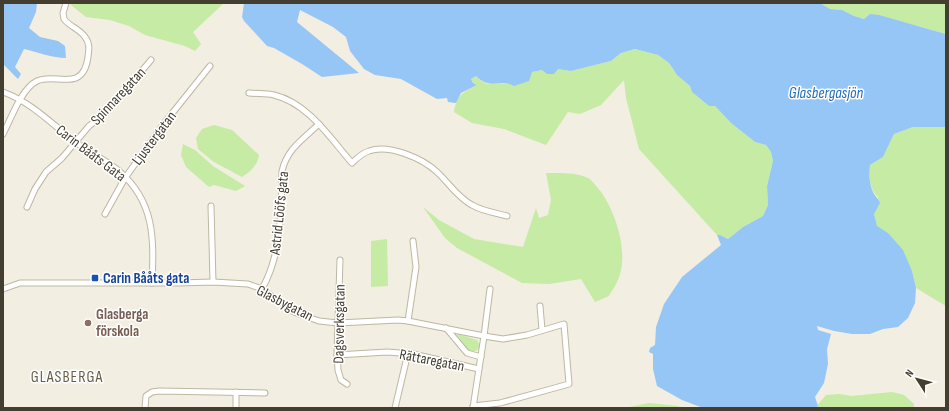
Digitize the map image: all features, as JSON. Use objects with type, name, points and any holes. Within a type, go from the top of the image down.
[{"type":"street","points":[[3,134],[20,100],[29,87],[43,79],[72,79],[81,74],[86,66],[89,49],[88,42],[81,32],[64,19],[63,13],[66,3]]},
{"type":"street","name":"Spinnaregatan","points":[[27,207],[35,189],[46,172],[62,158],[89,126],[106,113],[151,60]]},
{"type":"street","name":"Ljustergatan","points":[[105,214],[125,178],[162,126],[210,66]]},
{"type":"street","name":"Carin Bååts Gata","points":[[3,92],[35,109],[76,143],[118,171],[141,196],[149,216],[153,253],[152,282]]},
{"type":"street","points":[[250,94],[269,94],[285,99],[303,110],[319,124],[352,163],[364,153],[374,149],[407,154],[419,159],[432,168],[470,204],[477,208],[507,216]]},
{"type":"street","name":"Astrid Lööfs gata","points":[[262,289],[273,266],[277,250],[281,222],[282,172],[286,158],[294,147],[319,124]]},
{"type":"street","points":[[211,206],[213,282]]},
{"type":"street","points":[[408,321],[416,267],[413,241]]},
{"type":"street","name":"Dagsverksgatan","points":[[340,260],[337,355],[341,380],[347,384]]},
{"type":"street","name":"Glasbygatan","points":[[3,289],[20,283],[213,282],[248,284],[262,289],[294,312],[319,321],[338,322],[398,320],[495,338],[511,338],[527,335],[564,324],[569,384],[500,403],[473,407]]},
{"type":"street","points":[[473,407],[490,289]]},
{"type":"street","points":[[540,306],[542,330]]},
{"type":"street","points":[[446,328],[467,353],[481,357]]},
{"type":"street","name":"Rättaregatan","points":[[337,355],[387,352],[408,353],[479,369]]},
{"type":"street","points":[[395,408],[408,353]]},
{"type":"street","points":[[145,408],[146,396],[152,392],[159,391],[265,393]]},
{"type":"street","points":[[236,392],[236,408]]},
{"type":"green space","points":[[71,3],[224,3],[193,32],[201,44],[195,51],[185,46],[145,35],[129,26],[110,20],[86,17],[71,5]]},
{"type":"green space","points":[[820,3],[946,3],[946,34],[870,14],[864,19],[842,10],[830,9]]},
{"type":"green space","points":[[635,49],[658,55],[669,63],[677,75],[690,86],[692,92],[709,106],[715,106],[731,123],[755,142],[766,145],[771,152],[773,161],[767,186],[768,205],[763,216],[743,227],[728,239],[717,235],[639,149],[626,98],[624,80],[601,105],[580,114],[568,112],[546,145],[504,129],[472,123],[454,112],[461,95],[477,85],[473,83],[471,79],[476,76],[487,84],[510,84],[532,72],[558,69],[571,71],[611,61],[621,53]]},
{"type":"green space","points":[[214,125],[232,130],[259,155],[253,168],[242,177],[214,162],[198,149],[196,138],[202,129]]},
{"type":"green space","points":[[913,127],[946,127],[946,306],[916,288],[912,271],[888,233],[877,227],[874,214],[878,197],[871,186],[870,165],[883,157],[894,134]]},
{"type":"green space","points":[[183,144],[195,150],[213,166],[245,186],[236,191],[214,185],[209,187],[186,167],[181,155]]},
{"type":"green space","points":[[546,173],[573,174],[588,178],[597,187],[609,205],[621,240],[622,264],[619,277],[609,296],[595,302],[581,279],[549,284],[522,283],[457,248],[445,238],[423,207],[439,220],[474,239],[523,247],[536,208],[539,218],[548,215],[551,200]]},
{"type":"green space","points":[[387,239],[388,286],[371,287],[371,241]]},
{"type":"green space","points":[[458,334],[477,340],[479,348],[476,351],[469,351],[457,335]]},
{"type":"green space","points":[[892,392],[904,395],[914,404],[914,408],[815,408],[826,395],[839,394],[852,396]]},
{"type":"green space","points":[[649,403],[678,406],[683,408],[625,408]]},
{"type":"water","points":[[3,3],[37,3],[36,12],[29,28],[40,37],[58,41],[65,46],[66,58],[50,56],[24,49],[15,67],[21,74],[18,79],[3,64]]},
{"type":"water","name":"Glasbergasjön","points":[[244,3],[820,3],[830,9],[842,10],[864,19],[870,14],[879,15],[946,34],[946,127],[913,127],[894,134],[883,157],[870,165],[869,175],[871,185],[873,192],[880,203],[874,214],[877,226],[888,233],[903,250],[912,271],[916,288],[915,303],[908,318],[898,327],[883,329],[870,334],[852,334],[817,326],[818,330],[831,334],[827,349],[828,364],[824,383],[815,397],[818,406],[815,408],[703,408],[682,400],[657,386],[653,369],[653,354],[649,352],[650,348],[655,345],[656,327],[664,304],[682,277],[721,245],[717,235],[728,239],[743,227],[763,216],[768,205],[767,186],[773,161],[771,152],[766,145],[755,142],[731,123],[715,106],[709,106],[692,92],[690,86],[677,75],[669,63],[658,55],[635,49],[621,53],[611,61],[571,71],[558,69],[554,74],[547,74],[542,70],[532,72],[529,81],[514,86],[505,83],[486,83],[476,76],[471,79],[473,83],[477,85],[461,93],[456,103],[448,102],[447,98],[437,99],[401,79],[375,75],[364,69],[350,51],[346,37],[333,27],[300,10],[297,22],[359,73],[322,77],[274,48],[267,46],[244,21],[242,17]]},
{"type":"place","name":"Carin Bååts gata","points":[[95,278]]},
{"type":"place","name":"Glasberga förskola","points":[[88,323]]},
{"type":"district","name":"GLASBERGA","points":[[67,376]]}]
